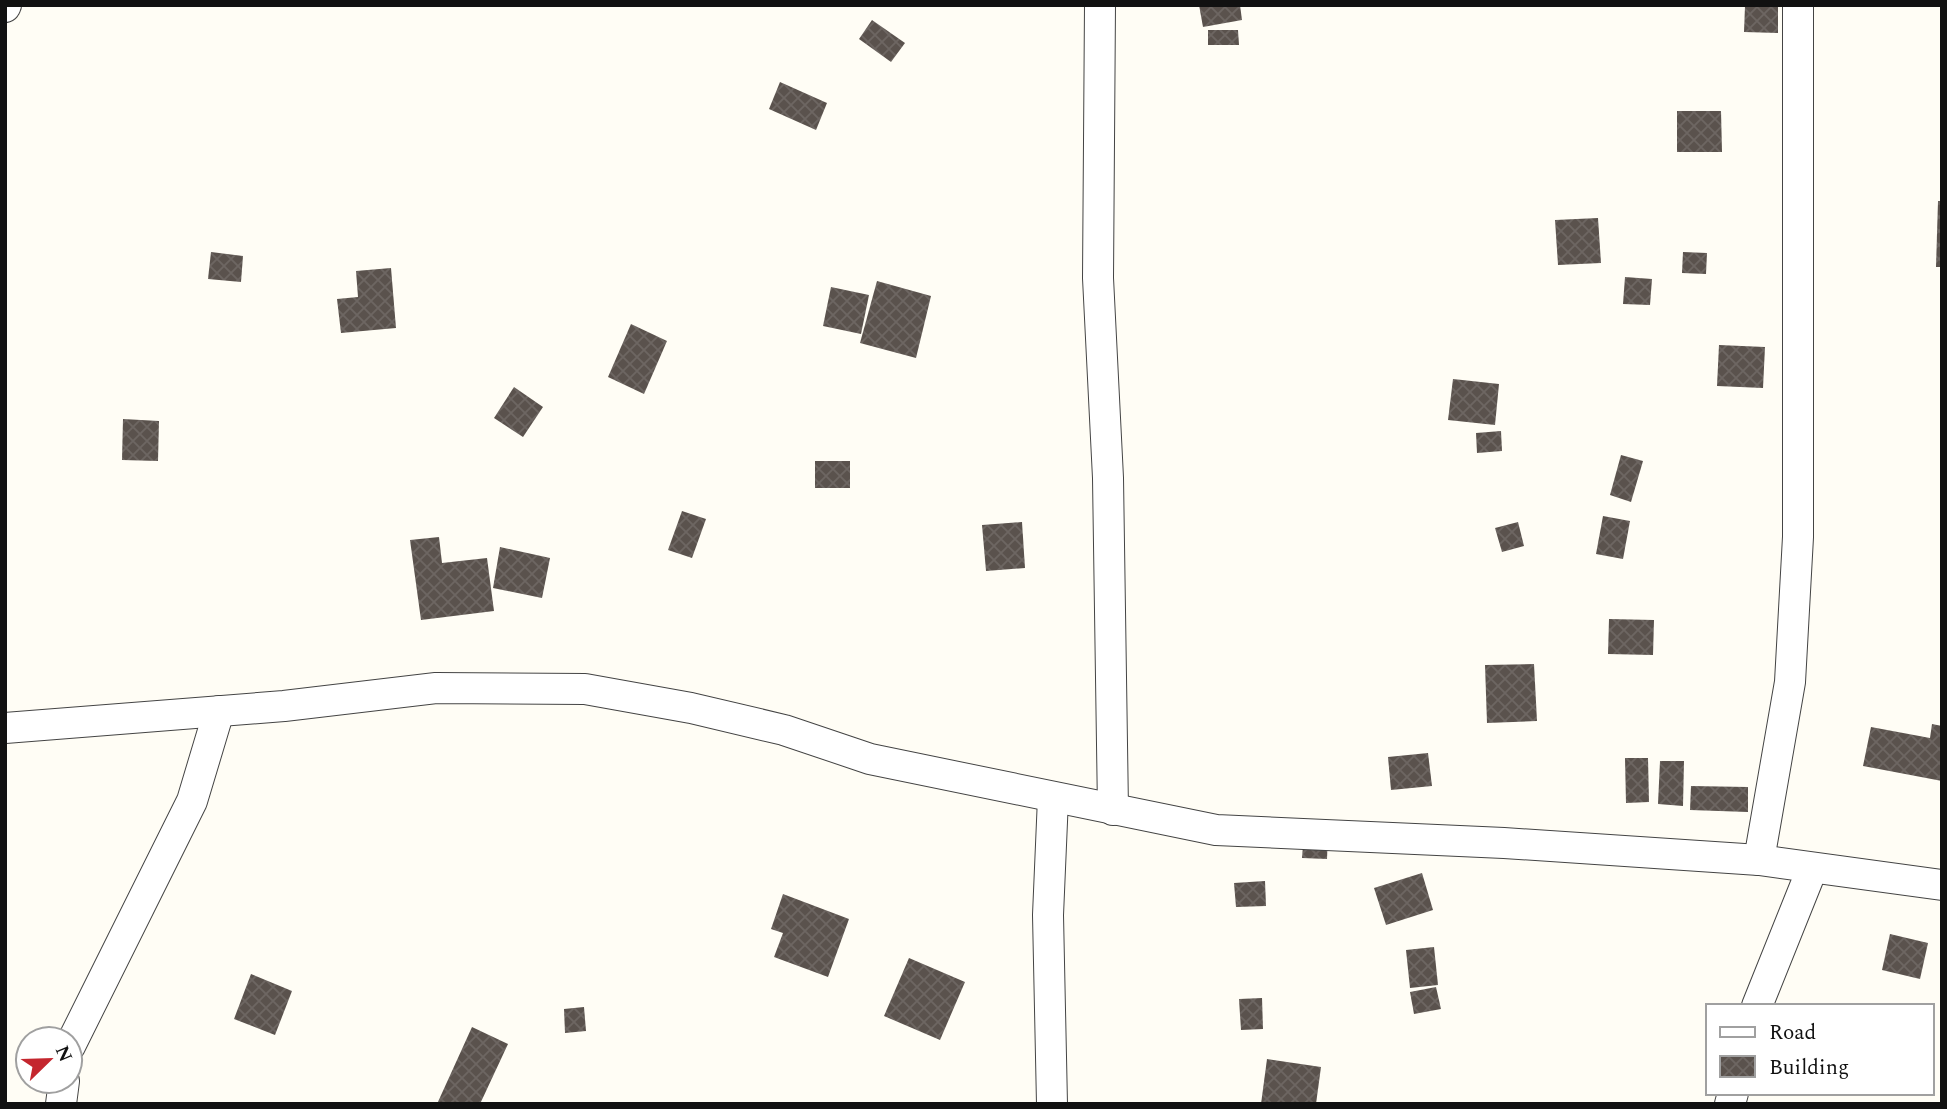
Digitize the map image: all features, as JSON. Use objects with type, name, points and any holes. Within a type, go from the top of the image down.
[{"type":"street","points":[[1100,5],[1098,278],[1108,478],[1113,810]]},
{"type":"street","points":[[1759,860],[1790,682],[1798,537],[1798,5]]},
{"type":"street","points":[[5,728],[219,711],[436,688],[585,689],[691,708],[784,730],[870,759],[1216,830],[1504,843],[1759,860],[1942,886]]},
{"type":"street","points":[[80,1025],[192,801],[219,711]]},
{"type":"street","points":[[1052,1104],[1048,915],[1053,798]]},
{"type":"street","points":[[1758,1004],[1812,869]]},
{"type":"building","points":[[1199,5],[1240,5],[1242,20],[1203,27]]},
{"type":"building","points":[[1745,6],[1778,7],[1778,33],[1744,32]]},
{"type":"building","points":[[872,20],[905,43],[891,62],[859,39]]},
{"type":"building","points":[[1208,30],[1238,30],[1239,45],[1208,45]]},
{"type":"building","points":[[780,82],[827,103],[816,130],[769,109]]},
{"type":"building","points":[[1677,111],[1721,111],[1722,152],[1677,152]]},
{"type":"building","points":[[1938,201],[1942,201],[1942,267],[1936,267]]},
{"type":"building","points":[[1598,218],[1601,263],[1558,265],[1555,220]]},
{"type":"building","points":[[211,252],[243,256],[241,282],[208,279]]},
{"type":"building","points":[[1683,252],[1707,253],[1706,274],[1682,273]]},
{"type":"building","points":[[391,268],[396,328],[341,333],[337,299],[358,297],[356,271]]},
{"type":"building","points":[[1625,277],[1652,279],[1650,305],[1623,304]]},
{"type":"building","points":[[877,281],[931,296],[916,358],[860,343]]},
{"type":"building","points":[[831,287],[869,295],[861,334],[823,326]]},
{"type":"building","points":[[631,324],[667,341],[644,394],[608,377]]},
{"type":"building","points":[[1719,345],[1765,347],[1763,388],[1717,386]]},
{"type":"building","points":[[1453,379],[1499,384],[1495,425],[1448,420]]},
{"type":"building","points":[[514,387],[543,407],[523,437],[494,418]]},
{"type":"building","points":[[123,419],[159,421],[158,461],[122,460]]},
{"type":"building","points":[[1501,431],[1502,451],[1477,453],[1476,433]]},
{"type":"building","points":[[1621,455],[1643,461],[1631,502],[1610,495]]},
{"type":"building","points":[[815,461],[850,461],[850,488],[815,488]]},
{"type":"building","points":[[682,511],[706,519],[692,558],[668,550]]},
{"type":"building","points":[[1603,516],[1630,521],[1623,559],[1596,554]]},
{"type":"building","points":[[1022,522],[1025,568],[986,571],[982,525]]},
{"type":"building","points":[[1518,522],[1524,546],[1502,552],[1495,528]]},
{"type":"building","points":[[439,537],[442,563],[487,558],[494,611],[421,620],[410,540]]},
{"type":"building","points":[[500,547],[550,558],[542,598],[493,588]]},
{"type":"building","points":[[1609,619],[1654,620],[1653,655],[1608,654]]},
{"type":"building","points":[[1534,664],[1537,721],[1487,723],[1485,665]]},
{"type":"building","points":[[1932,724],[1942,726],[1942,781],[1863,766],[1871,727],[1930,738]]},
{"type":"building","points":[[1428,753],[1432,786],[1391,790],[1388,757]]},
{"type":"building","points":[[1625,758],[1648,758],[1649,802],[1626,803]]},
{"type":"building","points":[[1660,761],[1684,761],[1683,806],[1658,804]]},
{"type":"building","points":[[1691,786],[1748,787],[1748,812],[1690,810]]},
{"type":"building","points":[[1304,832],[1328,834],[1327,859],[1302,858]]},
{"type":"building","points":[[1422,873],[1433,910],[1386,925],[1374,888]]},
{"type":"building","points":[[1265,881],[1266,906],[1236,907],[1234,883]]},
{"type":"building","points":[[783,894],[849,919],[828,977],[774,957],[783,933],[771,929]]},
{"type":"building","points":[[1890,934],[1928,943],[1920,979],[1882,970]]},
{"type":"building","points":[[1434,947],[1438,985],[1410,988],[1406,950]]},
{"type":"building","points":[[909,958],[965,982],[940,1040],[884,1016]]},
{"type":"building","points":[[251,974],[292,991],[275,1035],[234,1019]]},
{"type":"building","points":[[1436,987],[1441,1009],[1414,1014],[1410,992]]},
{"type":"building","points":[[1262,998],[1263,1029],[1241,1030],[1239,999]]},
{"type":"building","points":[[584,1007],[586,1031],[565,1033],[564,1009]]},
{"type":"building","points":[[472,1027],[508,1044],[480,1104],[437,1104]]},
{"type":"building","points":[[1267,1059],[1321,1067],[1316,1104],[1261,1104]]}]
